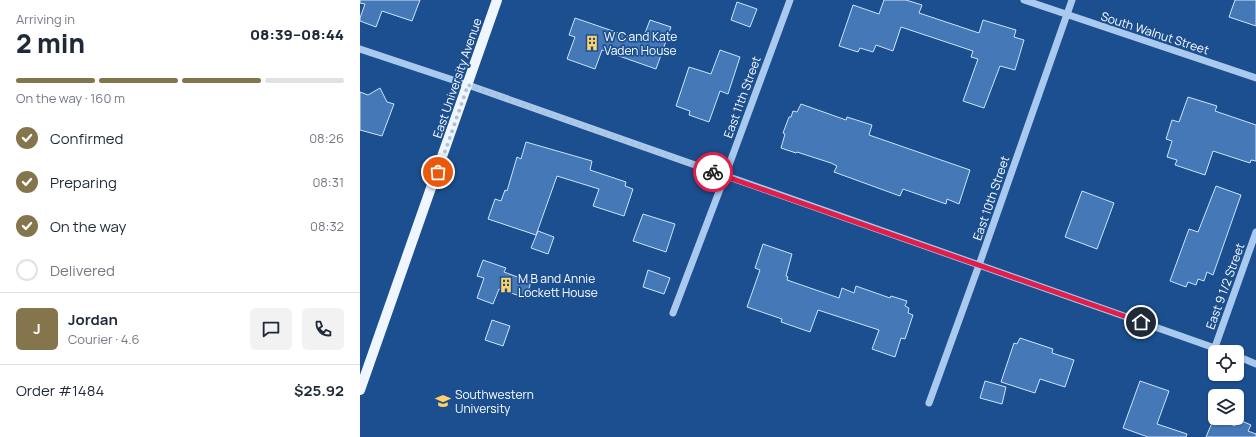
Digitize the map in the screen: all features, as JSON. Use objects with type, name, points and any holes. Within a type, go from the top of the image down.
[{"type":"main road","name":"East University Avenue","points":[[360,390],[497,0]]},
{"type":"street","name":"East 11th Street","points":[[673,313],[790,0]]},
{"type":"street","name":"South Walnut Street","points":[[1024,0],[1256,78]]},
{"type":"street","name":"East 10th Street","points":[[929,403],[980,265],[1072,0]]},
{"type":"street","points":[[360,49],[468,85],[1208,346]]},
{"type":"street","name":"East 9 1/2 Street","points":[[1216,345],[1256,232]]},
{"type":"street","points":[[1244,359],[1256,364]]},
{"type":"building","points":[[360,0],[420,0],[412,21],[382,11],[376,27],[360,21],[365,4],[360,3]]},
{"type":"building","points":[[884,0],[906,0],[922,5],[919,13],[979,33],[983,20],[1016,30],[1014,37],[1024,40],[1015,70],[1000,66],[984,108],[963,101],[978,59],[971,57],[973,51],[901,27],[893,51],[876,45],[873,52],[860,48],[858,52],[839,46],[853,5],[879,14]]},
{"type":"building","points":[[1235,0],[1256,0],[1256,26],[1229,17]]},
{"type":"building","points":[[737,2],[757,9],[750,27],[731,20]]},
{"type":"building","points":[[575,18],[642,41],[650,20],[671,27],[656,69],[602,50],[595,69],[567,59],[575,37],[569,35]]},
{"type":"building","points":[[720,50],[740,57],[728,94],[720,91],[709,122],[689,115],[690,111],[676,106],[689,67],[711,74]]},
{"type":"building","points":[[380,88],[387,102],[394,104],[382,136],[360,130],[360,92],[368,95]]},
{"type":"building","points":[[1188,97],[1217,106],[1215,111],[1256,125],[1256,161],[1251,160],[1250,163],[1213,151],[1205,175],[1175,165],[1177,160],[1167,157],[1172,141],[1166,139],[1172,120],[1179,122]]},
{"type":"building","points":[[801,104],[846,120],[847,117],[872,125],[869,135],[970,170],[959,204],[947,199],[946,204],[903,189],[900,196],[834,172],[837,166],[831,163],[781,148],[785,134],[783,133],[789,117],[791,117],[793,111],[797,112]]},
{"type":"building","points":[[526,142],[592,161],[590,170],[626,182],[625,186],[633,189],[624,216],[593,206],[599,189],[557,176],[536,235],[488,219],[495,199],[501,201],[505,190],[507,191],[517,157],[521,159]]},
{"type":"building","points":[[1216,186],[1241,195],[1213,275],[1207,272],[1204,281],[1198,279],[1196,285],[1188,282],[1186,287],[1170,281],[1189,229],[1198,232]]},
{"type":"building","points":[[1082,191],[1114,203],[1097,249],[1065,237]]},
{"type":"building","points":[[643,214],[675,224],[666,252],[633,241]]},
{"type":"building","points":[[538,231],[554,237],[548,254],[531,248]]},
{"type":"building","points":[[763,244],[792,254],[786,276],[788,277],[787,280],[839,298],[842,288],[854,293],[856,286],[890,298],[891,296],[907,301],[905,306],[909,308],[908,313],[913,315],[905,339],[901,338],[895,357],[872,349],[879,330],[818,310],[810,332],[781,322],[782,319],[747,307],[760,270],[755,268]]},
{"type":"building","name":"M B and Annie Lockett House","points":[[483,260],[506,268],[504,272],[531,282],[526,298],[499,289],[493,304],[477,298],[484,278],[477,276]]},
{"type":"building","points":[[648,270],[670,278],[664,294],[643,287]]},
{"type":"building","points":[[492,320],[510,326],[503,346],[485,340]]},
{"type":"building","points":[[1020,338],[1053,349],[1052,353],[1074,360],[1065,387],[1040,379],[1035,393],[1001,382],[1014,343],[1017,344]]},
{"type":"building","points":[[985,381],[1006,387],[1002,404],[980,398]]},
{"type":"building","points":[[1140,381],[1169,391],[1157,424],[1187,434],[1186,437],[1148,437],[1123,428]]},
{"type":"building","points":[[1244,422],[1251,425],[1248,431],[1256,434],[1256,437],[1206,437],[1211,425],[1235,426],[1244,425]]},
{"type":"way so far","points":[[438,172],[468,85],[713,172]]},
{"type":"place","name":"W C and Kate Vaden House","points":[[592,43]]},
{"type":"place","name":"M B and Annie Lockett House","points":[[506,285]]},
{"type":"place","name":"Southwestern University","points":[[443,401]]},
{"type":"route","points":[[713,172],[1141,322]]}]
